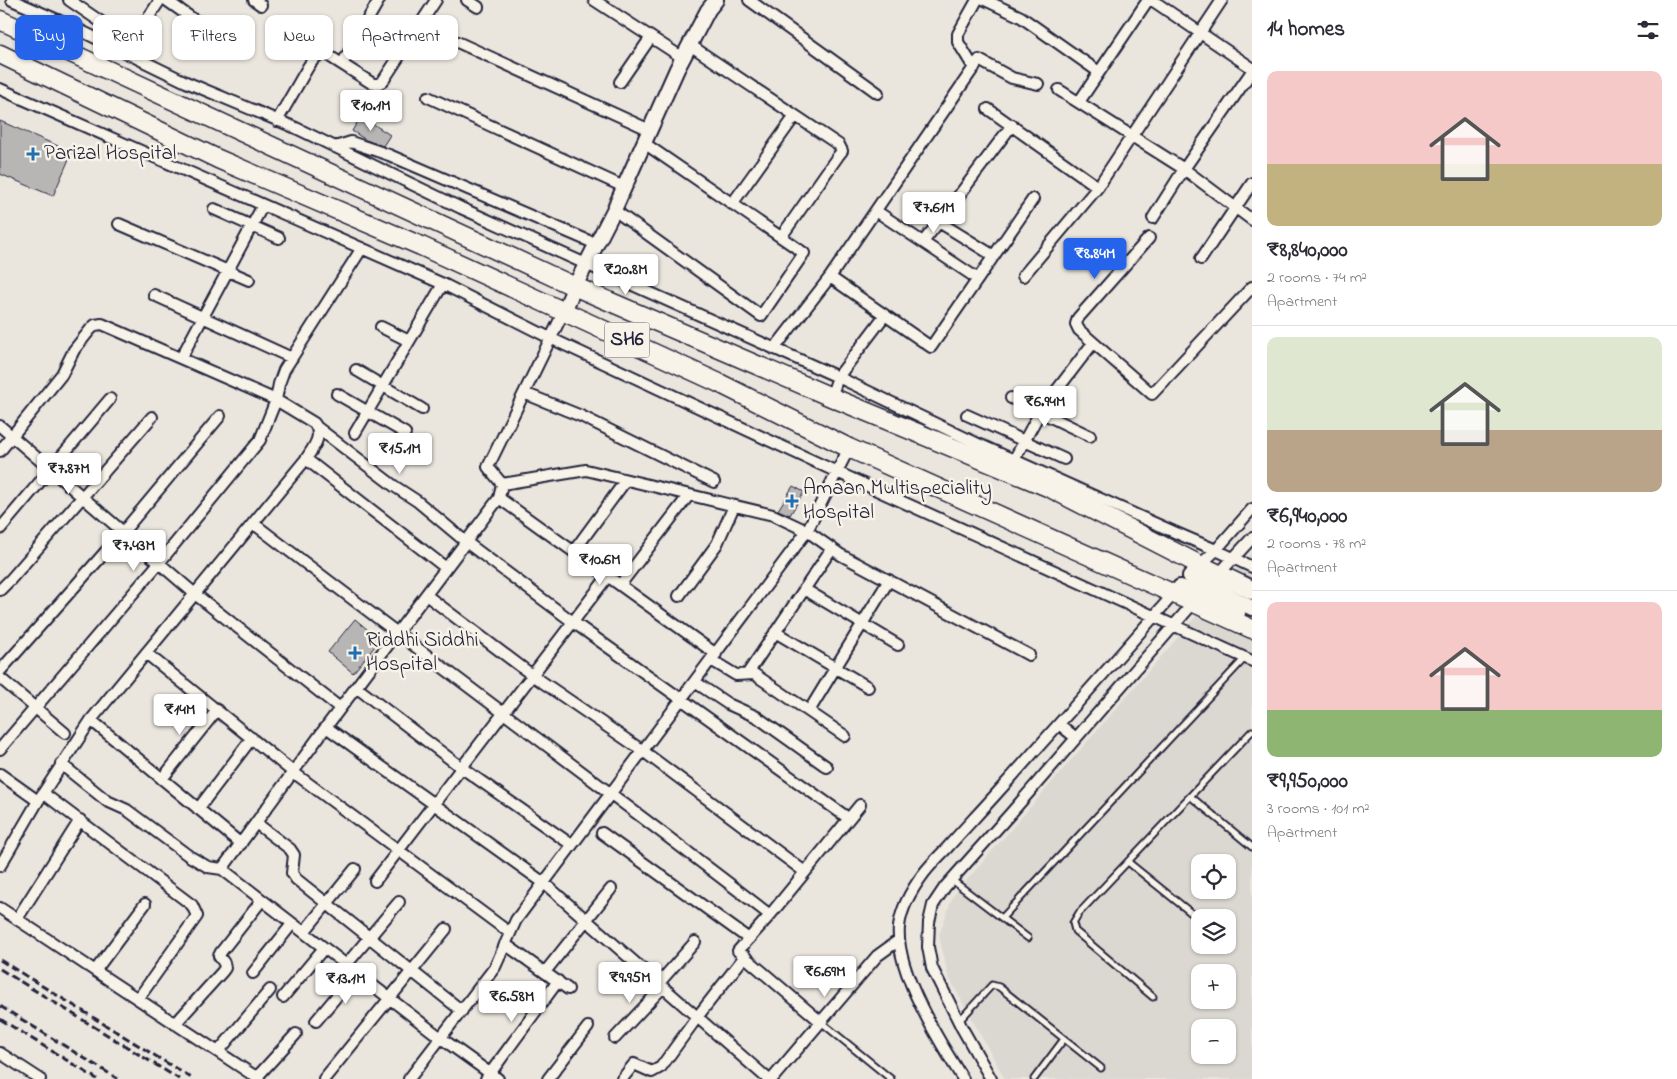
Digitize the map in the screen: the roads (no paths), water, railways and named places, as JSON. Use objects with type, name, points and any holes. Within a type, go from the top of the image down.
[{"type":"highway","points":[[0,20],[575,286],[831,397],[1050,488],[1186,581],[1205,590],[1252,590]]},
{"type":"highway","name":"SH6","points":[[0,54],[218,159],[564,310],[719,383],[849,448],[1186,581],[1205,590],[1252,629]]},
{"type":"street","points":[[12,0],[93,37]]},
{"type":"street","points":[[69,0],[93,16]]},
{"type":"street","points":[[150,15],[160,0]]},
{"type":"street","points":[[166,0],[187,15]]},
{"type":"street","points":[[342,64],[380,0]]},
{"type":"street","points":[[426,15],[436,0]]},
{"type":"street","points":[[467,0],[478,7]]},
{"type":"street","points":[[594,0],[683,58]]},
{"type":"street","points":[[502,484],[488,467],[575,286],[614,210],[683,58],[708,10],[716,0]]},
{"type":"street","points":[[749,0],[878,93]]},
{"type":"street","points":[[974,68],[958,42],[958,34],[977,0]]},
{"type":"street","points":[[985,0],[1021,17],[1099,72]]},
{"type":"street","points":[[1006,9],[1012,0]]},
{"type":"street","points":[[1079,102],[1148,0]]},
{"type":"street","points":[[1152,0],[1252,70],[1153,218]]},
{"type":"street","points":[[1023,276],[1098,187],[1222,0]]},
{"type":"street","points":[[620,82],[652,37]]},
{"type":"street","points":[[458,44],[647,137],[732,204],[804,253],[761,316],[614,210]]},
{"type":"street","points":[[690,44],[839,145],[842,151],[781,238]]},
{"type":"street","points":[[277,121],[314,59],[320,54],[326,54],[373,84],[383,81],[397,60]]},
{"type":"street","points":[[140,60],[335,147],[461,208],[838,377],[1014,460],[1252,567]]},
{"type":"street","points":[[774,349],[830,277],[979,60],[1012,78],[1038,84]]},
{"type":"street","points":[[0,89],[443,284],[550,338],[837,472],[1249,660]]},
{"type":"street","points":[[1059,90],[1184,169],[1252,220]]},
{"type":"street","points":[[428,97],[624,186]]},
{"type":"street","points":[[988,109],[1098,187]]},
{"type":"street","points":[[732,204],[795,116]]},
{"type":"street","points":[[923,242],[1012,126]]},
{"type":"street","points":[[335,147],[351,142],[389,155],[596,244]]},
{"type":"street","points":[[1201,259],[1252,183]]},
{"type":"street","points":[[830,277],[930,347],[1033,199]]},
{"type":"street","points":[[181,358],[263,205]]},
{"type":"street","points":[[214,209],[279,238]]},
{"type":"street","points":[[876,211],[978,279]]},
{"type":"street","points":[[939,222],[994,256]]},
{"type":"street","points":[[118,224],[249,280]]},
{"type":"street","points":[[1149,238],[1078,318],[1076,324],[1079,330],[1093,343],[1152,394],[1252,287]]},
{"type":"street","points":[[0,749],[159,563],[260,440],[276,400],[280,378],[362,248]]},
{"type":"street","points":[[354,433],[443,284]]},
{"type":"street","points":[[154,295],[292,358]]},
{"type":"street","points":[[831,397],[838,377],[885,316]]},
{"type":"street","points":[[0,451],[62,374],[74,350],[95,325],[102,324],[108,326],[276,400],[314,423],[394,486],[417,501],[466,542],[573,622],[848,818]]},
{"type":"street","points":[[381,327],[409,341]]},
{"type":"street","points":[[1014,460],[1040,412],[1093,343]]},
{"type":"street","points":[[356,370],[422,409]]},
{"type":"street","points":[[524,393],[581,416],[714,482]]},
{"type":"street","points":[[338,394],[406,433]]},
{"type":"street","points":[[1011,398],[1090,436]]},
{"type":"street","points":[[0,529],[110,399]]},
{"type":"street","points":[[967,415],[1064,459]]},
{"type":"street","points":[[0,671],[123,532],[220,416]]},
{"type":"street","points":[[0,590],[11,580],[152,417]]},
{"type":"street","points":[[0,426],[195,594],[340,708]]},
{"type":"street","points":[[0,866],[4,851],[90,720],[306,459],[318,439],[318,428]]},
{"type":"street","points":[[409,1079],[495,967],[516,920],[807,531],[849,448]]},
{"type":"street","points":[[306,459],[446,568]]},
{"type":"street","points":[[502,484],[586,470],[773,515],[807,531],[841,555],[1029,655]]},
{"type":"street","points":[[574,551],[626,480]]},
{"type":"street","points":[[222,870],[340,708],[499,498],[502,484]]},
{"type":"street","points":[[620,585],[689,495]]},
{"type":"street","points":[[499,498],[608,576],[736,675],[754,674],[845,736]]},
{"type":"street","points":[[679,596],[716,544],[734,506]]},
{"type":"street","points":[[963,1079],[940,1043],[910,982],[899,940],[899,926],[909,895],[926,871],[1252,509]]},
{"type":"street","points":[[253,523],[396,634],[611,793],[770,915]]},
{"type":"street","points":[[991,1079],[958,1022],[932,968],[928,947],[929,922],[933,905],[952,880],[1252,538]]},
{"type":"street","points":[[748,674],[832,548]]},
{"type":"street","points":[[375,882],[608,576]]},
{"type":"street","points":[[809,711],[889,580]]},
{"type":"street","points":[[804,589],[898,645]]},
{"type":"street","points":[[1205,590],[1252,608]]},
{"type":"street","points":[[1205,590],[1252,620]]},
{"type":"street","points":[[426,594],[532,675],[643,750],[805,872]]},
{"type":"street","points":[[775,632],[868,687]]},
{"type":"street","points":[[146,653],[293,772],[510,932]]},
{"type":"street","points":[[0,678],[65,732]]},
{"type":"street","points":[[695,682],[728,704],[757,717],[827,767]]},
{"type":"street","points":[[356,687],[462,768],[572,845]]},
{"type":"street","points":[[162,779],[217,710]]},
{"type":"street","points":[[90,720],[241,844]]},
{"type":"street","points":[[1059,724],[1076,738]]},
{"type":"street","points":[[326,727],[544,883],[770,1079],[877,956],[899,940]]},
{"type":"street","points":[[198,809],[252,738]]},
{"type":"street","points":[[61,764],[107,801],[127,810],[189,856],[208,867],[222,870],[491,1077],[558,981]]},
{"type":"street","points":[[0,774],[80,820],[192,905],[196,911],[197,916],[138,999]]},
{"type":"street","points":[[821,1022],[738,951],[860,805]]},
{"type":"street","points":[[17,919],[80,820]]},
{"type":"street","points":[[256,823],[290,849],[294,855],[292,873],[296,880],[462,1011]]},
{"type":"street","points":[[602,833],[749,939]]},
{"type":"street","points":[[304,932],[355,869]]},
{"type":"street","points":[[545,972],[611,889]]},
{"type":"street","points":[[175,1024],[225,968],[219,956],[221,952],[262,900]]},
{"type":"street","points":[[346,965],[399,902]]},
{"type":"street","points":[[95,971],[145,904]]},
{"type":"street","points":[[0,908],[258,1078],[296,1034]]},
{"type":"street","points":[[253,973],[292,924]]},
{"type":"street","points":[[324,1079],[446,929]]},
{"type":"street","points":[[615,1038],[695,942]]},
{"type":"street","points":[[505,944],[568,989]]},
{"type":"street","points":[[283,997],[324,948]]},
{"type":"street","points":[[622,1079],[634,1064],[652,1072],[662,1067],[698,1016],[745,956]]},
{"type":"street","points":[[316,1021],[356,973]]},
{"type":"street","points":[[218,1052],[270,990]]},
{"type":"street","points":[[548,1079],[588,1026]]},
{"type":"street","points":[[0,1053],[40,1079]]},
{"type":"lane","points":[[1002,918],[1249,660]]},
{"type":"lane","points":[[1153,997],[1075,931],[1073,923],[1080,913],[1252,731]]},
{"type":"lane","points":[[1190,796],[1252,847]]},
{"type":"lane","points":[[1128,862],[1191,913]]},
{"type":"lane","points":[[952,880],[1028,938]]},
{"type":"lane","points":[[958,1022],[992,985],[999,987],[1101,1068]]},
{"type":"lane","points":[[821,1022],[891,1079]]},
{"type":"lane","points":[[1034,1079],[1064,1039]]},
{"type":"railway","points":[[0,960],[193,1079]]},
{"type":"railway","points":[[0,969],[179,1079]]},
{"type":"railway","points":[[0,1006],[118,1079]]},
{"type":"railway","points":[[0,1019],[97,1079]]},
{"type":"place","name":"Parizal Hospital","points":[[33,154]]},
{"type":"place","name":"Amaan Multispeciality Hospital","points":[[792,501]]},
{"type":"place","name":"Riddhi Siddhi Hospital","points":[[355,653]]}]
